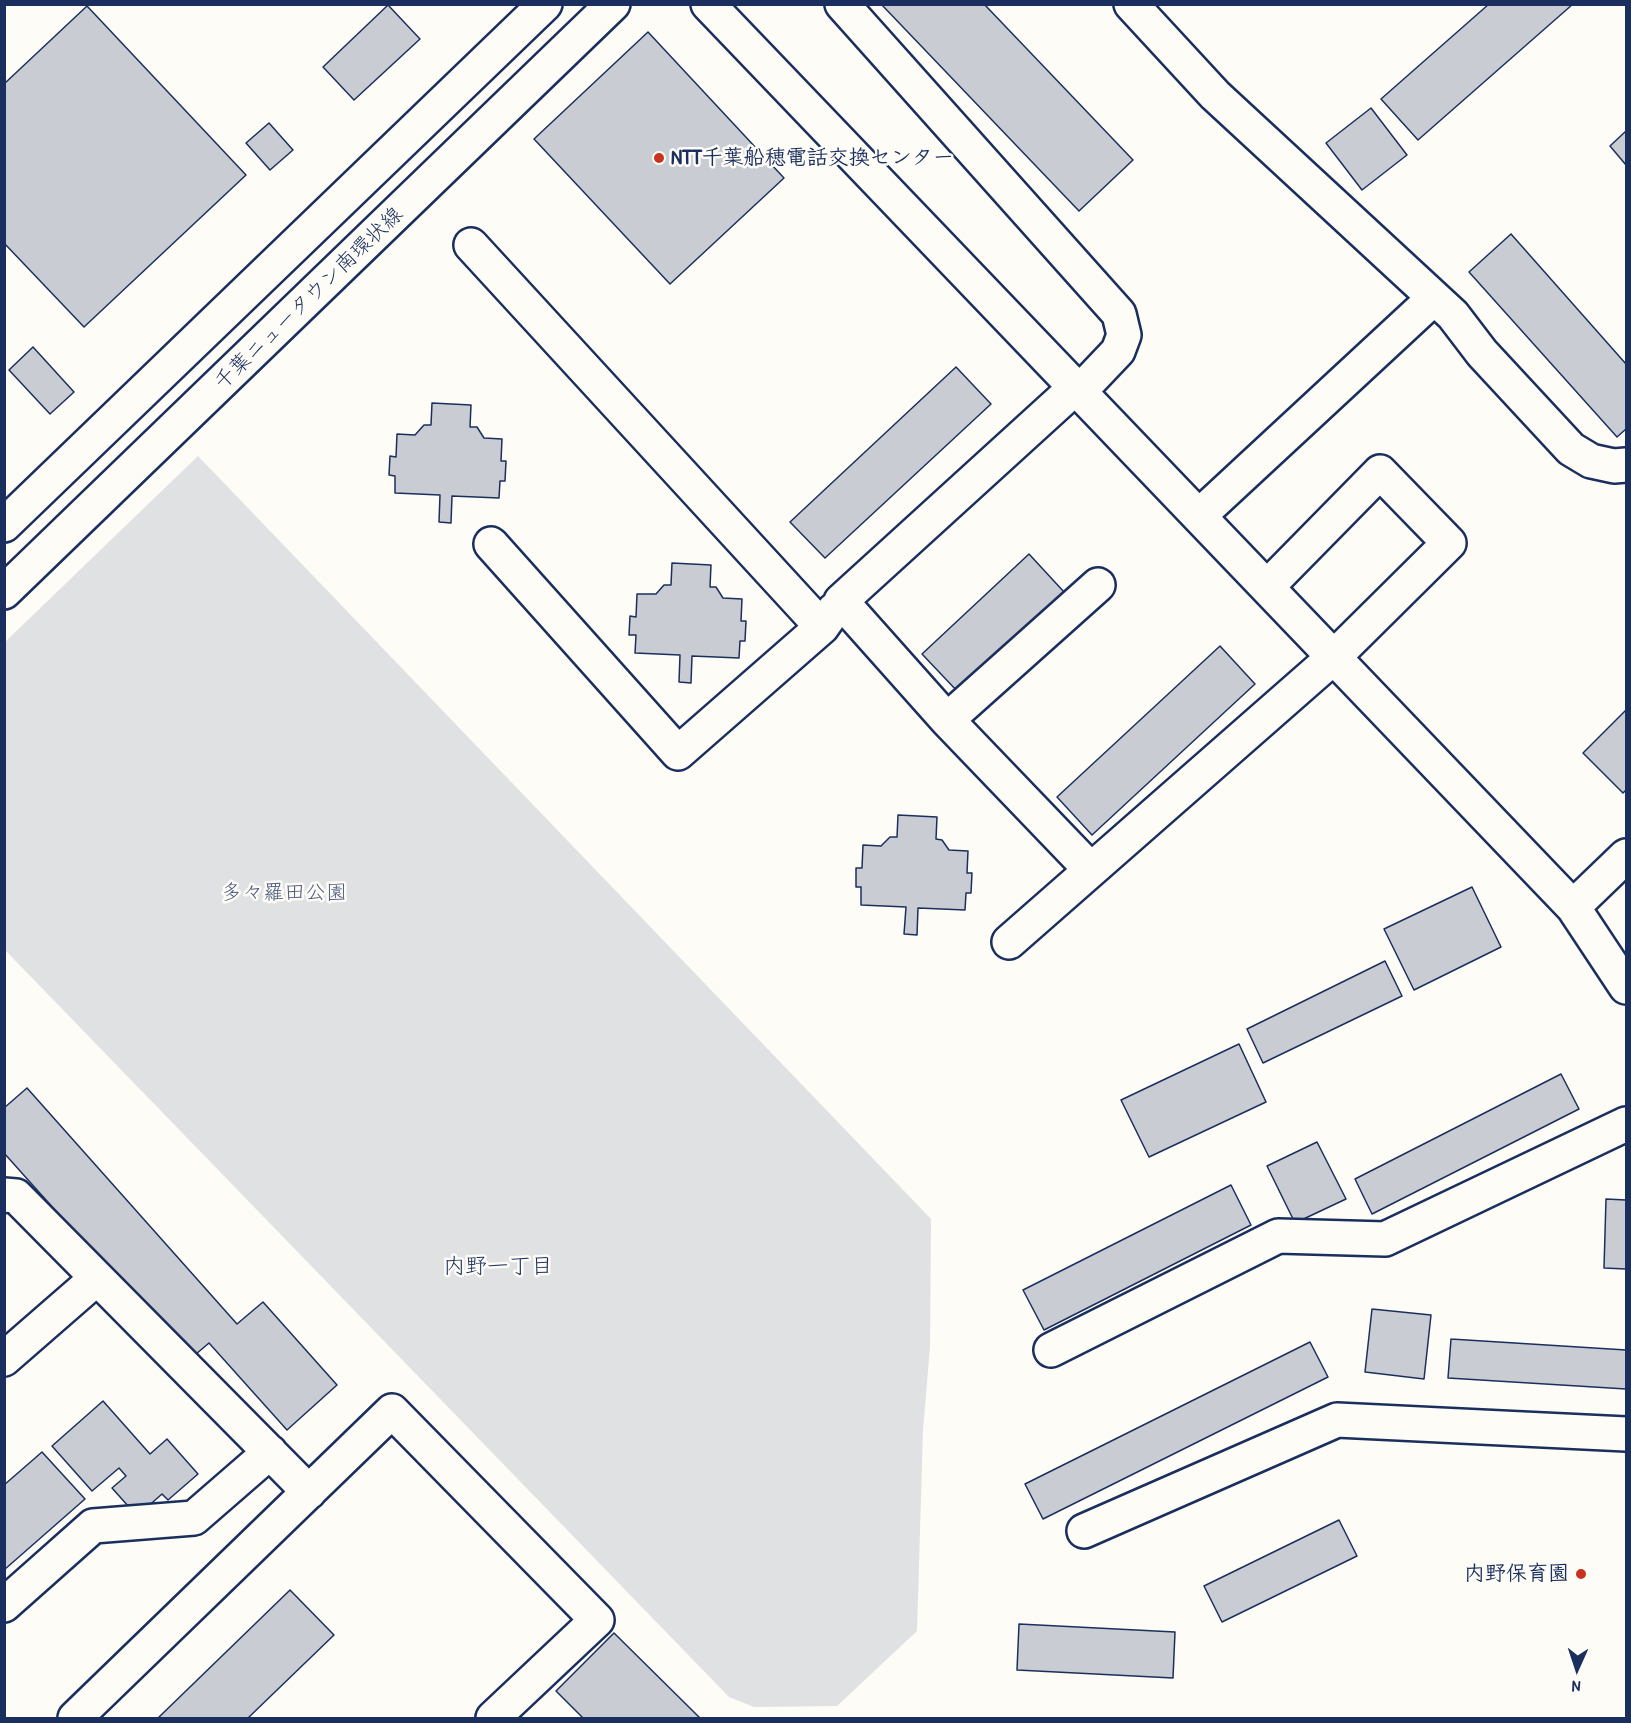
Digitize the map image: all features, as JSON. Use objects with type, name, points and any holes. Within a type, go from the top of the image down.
[{"type":"street","points":[[4,525],[545,4]]},
{"type":"street","name":"千葉ニュータウン南環状線","points":[[4,592],[613,4]]},
{"type":"street","points":[[708,4],[1200,515],[1573,907],[1626,987]]},
{"type":"street","points":[[491,544],[678,753],[1118,351],[1124,335],[1119,314],[842,4]]},
{"type":"street","points":[[1131,4],[1215,95],[1453,315],[1482,353],[1571,449],[1591,461],[1614,466],[1626,465]]},
{"type":"street","points":[[471,245],[832,614],[947,720],[1091,870]]},
{"type":"street","points":[[1200,515],[1434,298]]},
{"type":"street","points":[[1009,942],[1335,656],[1449,543],[1380,472],[1268,586]]},
{"type":"street","points":[[947,720],[1098,585]]},
{"type":"street","points":[[1573,907],[1626,856]]},
{"type":"street","points":[[1051,1350],[1278,1236],[1385,1239],[1626,1124]]},
{"type":"street","points":[[4,1195],[16,1196],[309,1492]]},
{"type":"street","points":[[4,1359],[98,1278]]},
{"type":"street","points":[[75,1719],[392,1411],[597,1620],[493,1719]]},
{"type":"street","points":[[1084,1531],[1337,1420],[1626,1434]]},
{"type":"street","points":[[4,1605],[93,1526],[194,1518],[270,1452]]},
{"type":"green space","name":"多々羅田公園","points":[[198,456],[931,1219],[930,1347],[923,1430],[917,1631],[837,1706],[754,1707],[729,1697],[5,950],[5,642]]},
{"type":"building","points":[[881,4],[984,4],[1133,160],[1079,211]]},
{"type":"building","points":[[1489,4],[1573,4],[1418,140],[1381,99]]},
{"type":"building","points":[[388,5],[420,39],[354,100],[323,67]]},
{"type":"building","points":[[87,6],[246,175],[84,327],[4,243],[4,84]]},
{"type":"building","name":"NTT千葉船穂電話交換センター","points":[[648,32],[784,178],[670,284],[534,139]]},
{"type":"building","points":[[1371,108],[1407,155],[1362,190],[1326,143]]},
{"type":"building","points":[[269,123],[293,150],[270,170],[246,143]]},
{"type":"building","points":[[1626,131],[1626,165],[1610,146]]},
{"type":"building","points":[[1511,234],[1626,364],[1626,429],[1617,437],[1469,272]]},
{"type":"building","points":[[33,347],[74,392],[50,414],[9,370]]},
{"type":"building","points":[[956,367],[991,404],[825,558],[790,522]]},
{"type":"building","points":[[432,403],[471,405],[470,427],[477,427],[484,438],[502,439],[501,461],[506,461],[505,481],[500,481],[499,498],[452,496],[451,523],[439,522],[440,495],[395,493],[395,476],[389,475],[390,456],[396,457],[397,434],[415,435],[424,425],[431,425]]},
{"type":"building","points":[[1029,554],[1065,593],[958,692],[922,654]]},
{"type":"building","points":[[672,563],[711,565],[710,587],[716,587],[723,598],[742,599],[741,621],[746,621],[745,641],[740,641],[739,658],[692,656],[691,683],[679,682],[680,655],[635,653],[636,635],[629,635],[630,616],[636,617],[637,594],[656,594],[664,585],[671,585]]},
{"type":"building","points":[[1220,646],[1255,684],[1092,835],[1057,797]]},
{"type":"building","points":[[1626,710],[1626,790],[1623,793],[1583,753]]},
{"type":"building","points":[[898,815],[937,817],[936,839],[942,840],[949,850],[968,851],[967,873],[972,873],[971,893],[966,893],[965,910],[918,908],[917,935],[904,934],[906,907],[861,905],[861,887],[856,887],[856,868],[862,868],[863,845],[881,846],[890,837],[897,837]]},
{"type":"building","points":[[1472,887],[1501,947],[1414,990],[1384,929]]},
{"type":"building","points":[[1385,961],[1402,996],[1263,1063],[1247,1029]]},
{"type":"building","points":[[1239,1044],[1266,1102],[1149,1157],[1121,1100]]},
{"type":"building","points":[[1561,1074],[1579,1109],[1372,1214],[1355,1179]]},
{"type":"building","points":[[27,1088],[237,1324],[263,1302],[337,1385],[287,1430],[209,1343],[189,1360],[4,1153],[4,1108]]},
{"type":"building","points":[[1317,1142],[1346,1199],[1295,1223],[1267,1166]]},
{"type":"building","points":[[1231,1185],[1251,1225],[1044,1330],[1023,1290]]},
{"type":"building","points":[[1606,1199],[1626,1200],[1626,1269],[1604,1268]]},
{"type":"building","points":[[1372,1309],[1431,1315],[1424,1379],[1365,1372]]},
{"type":"building","points":[[1451,1339],[1626,1350],[1626,1389],[1448,1378]]},
{"type":"building","points":[[1310,1342],[1328,1377],[1043,1519],[1025,1484]]},
{"type":"building","points":[[103,1401],[150,1454],[167,1439],[198,1474],[168,1500],[162,1494],[137,1516],[112,1488],[126,1476],[119,1468],[92,1491],[52,1446]]},
{"type":"building","points":[[42,1452],[85,1499],[4,1570],[4,1485]]},
{"type":"building","points":[[1339,1520],[1357,1556],[1222,1622],[1204,1586]]},
{"type":"building","points":[[290,1590],[334,1635],[248,1718],[158,1718]]},
{"type":"building","points":[[1019,1624],[1175,1632],[1173,1678],[1017,1670]]},
{"type":"building","points":[[614,1633],[700,1718],[583,1718],[556,1691]]},
{"type":"place","name":"NTT千葉船穂電話交換センター","points":[[659,158]]},
{"type":"place","name":"内野保育園","points":[[1581,1574]]},
{"type":"district","name":"内野一丁目","points":[[498,1267]]}]
